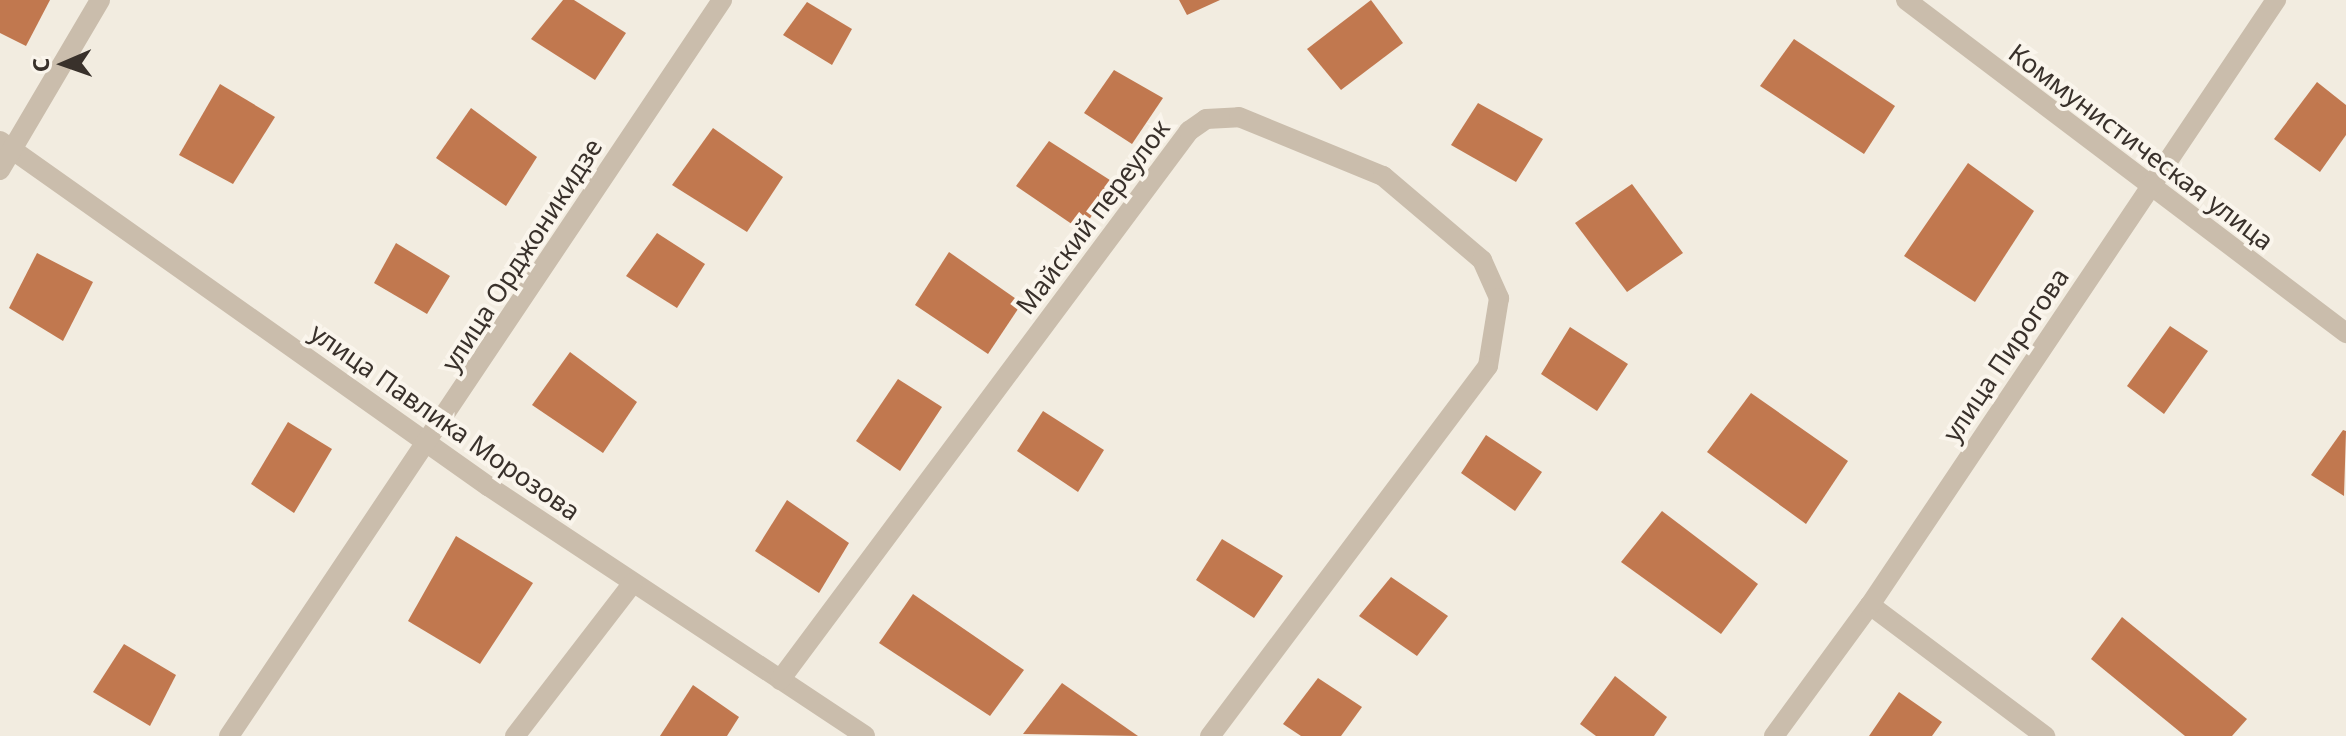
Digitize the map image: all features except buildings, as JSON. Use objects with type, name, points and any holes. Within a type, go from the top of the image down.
[{"type":"street","points":[[0,170],[6,146],[100,0]]},
{"type":"street","name":"улица Орджоникидзе","points":[[229,736],[429,444],[722,0]]},
{"type":"street","name":"Коммунистическая улица","points":[[1906,0],[2149,189],[2346,333]]},
{"type":"street","name":"улица Пирогова","points":[[1774,736],[1870,605],[2276,0]]},
{"type":"street","name":"Майский переулок","points":[[780,680],[1189,131],[1206,119],[1239,117],[1383,176],[1482,260],[1499,298],[1488,366],[1210,736]]},
{"type":"street","name":"улица Павлика Морозова","points":[[6,146],[429,444],[865,736]]},
{"type":"street","points":[[515,736],[633,583]]},
{"type":"street","points":[[1870,605],[2045,736]]}]
